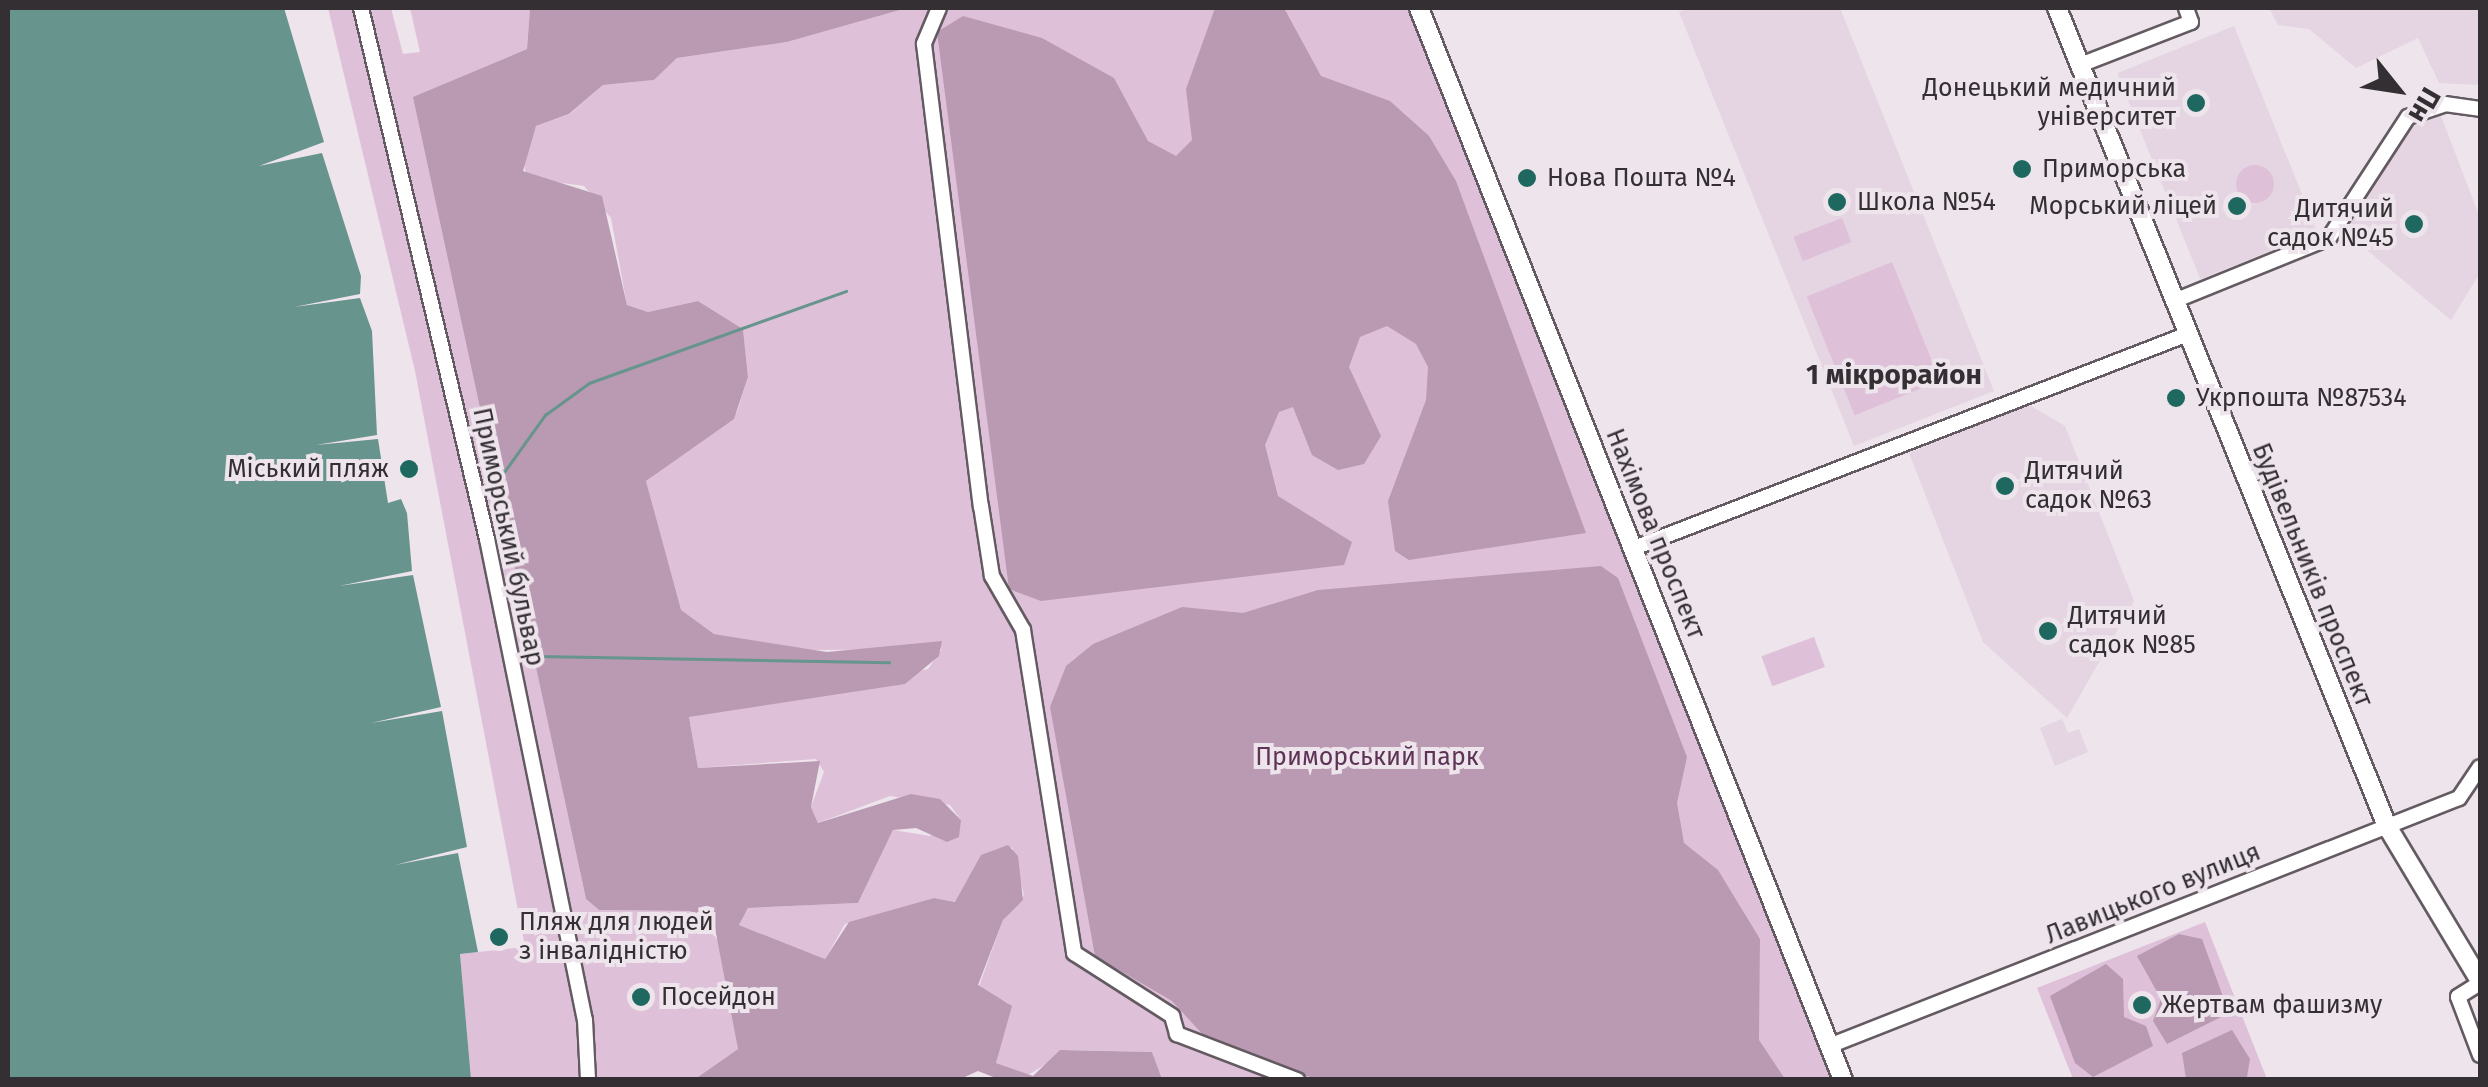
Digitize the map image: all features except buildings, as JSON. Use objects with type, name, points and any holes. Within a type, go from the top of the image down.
[{"type":"main road","name":"Нахімова проспект","points":[[1419,8],[1843,1080]]},
{"type":"main road","name":"Будівельників проспект","points":[[2057,8],[2387,826],[2480,982]]},
{"type":"street","name":"Приморський бульвар","points":[[361,8],[487,540],[585,1020],[588,1080]]},
{"type":"street","points":[[939,8],[924,44],[978,489],[992,576],[1023,630],[1074,953],[1169,1014],[1176,1034],[1297,1080]]},
{"type":"street","points":[[2080,65],[2188,14]]},
{"type":"street","points":[[2174,301],[2329,238],[2408,117],[2446,104],[2480,109]]},
{"type":"street","points":[[1634,548],[2188,334]]},
{"type":"street","name":"Лавицького вулиця","points":[[1829,1046],[2459,798],[2480,767]]},
{"type":"street","points":[[2480,982],[2458,997],[2480,1055]]},
{"type":"shaded area","points":[[8,8],[284,8],[324,142],[259,166],[322,153],[361,276],[360,294],[294,307],[360,298],[372,331],[377,435],[316,445],[378,439],[388,503],[401,499],[407,513],[412,571],[339,586],[413,575],[441,707],[371,723],[442,711],[467,847],[395,865],[458,853],[478,952],[460,954],[471,1079],[8,1079]]},
{"type":"shaded area","name":"Школа №54","points":[[1691,8],[1840,8],[1994,391],[1854,446],[1679,12]]},
{"type":"shaded area","points":[[2269,8],[2480,8],[2480,85],[2439,83],[2418,38],[2356,68],[2309,29],[2278,25]]},
{"type":"shaded area","points":[[2234,26],[2317,232],[2200,279],[2117,73]]},
{"type":"shaded area","name":"Дитячий садок №45","points":[[2441,116],[2480,218],[2480,273],[2451,320],[2343,230],[2402,130]]},
{"type":"shaded area","points":[[2029,405],[2065,426],[2134,601],[2067,718],[1983,642],[1909,453]]},
{"type":"shaded area","points":[[2062,719],[2068,733],[2079,729],[2088,752],[2055,766],[2040,728]]},
{"type":"green space","points":[[328,8],[355,8],[481,541],[579,1021],[583,1079],[471,1079],[460,954],[525,947],[415,371]]},
{"type":"green space","points":[[368,8],[391,8],[403,54],[420,52],[410,8],[530,8],[527,49],[414,97],[586,899],[599,910],[690,911],[722,944],[738,1049],[695,1079],[594,1079],[493,540]]},
{"type":"green space","points":[[530,8],[907,8],[787,42],[677,58],[654,80],[603,85],[569,114],[536,126],[523,171],[602,196],[627,305],[648,312],[698,301],[743,329],[748,377],[734,419],[646,481],[681,610],[714,634],[827,652],[942,641],[939,656],[905,684],[689,717],[698,768],[820,761],[811,807],[818,823],[911,794],[940,799],[961,820],[959,837],[947,842],[916,828],[893,830],[858,903],[748,908],[739,925],[825,959],[849,922],[934,898],[955,902],[981,855],[1008,845],[1018,856],[1023,900],[1003,920],[978,985],[1012,1006],[996,1063],[1033,1076],[1060,1050],[1152,1052],[1162,1079],[1001,1080],[978,1071],[958,1080],[695,1079],[738,1049],[715,928],[690,911],[599,910],[586,899],[413,97],[527,49]]},
{"type":"green space","name":"Приморський парк","points":[[907,8],[1417,8],[1839,1079],[1299,1079],[1181,1036],[1182,1044],[1275,1079],[1162,1079],[1152,1052],[1069,1050],[1028,1075],[996,1063],[1008,1003],[978,989],[1003,920],[1024,895],[1012,847],[955,902],[934,898],[845,924],[825,959],[739,925],[748,908],[858,903],[893,830],[930,836],[961,820],[950,805],[890,796],[818,823],[811,807],[824,772],[816,759],[698,768],[689,717],[928,669],[942,649],[810,650],[714,634],[680,610],[646,481],[737,412],[748,377],[743,329],[698,301],[648,312],[627,305],[611,218],[584,186],[527,178],[523,160],[536,126],[570,114],[603,85],[654,80],[677,58],[787,42]]},
{"type":"green space","points":[[1215,8],[1284,8],[1321,76],[1390,101],[1429,136],[1456,181],[1586,533],[1409,560],[1395,551],[1388,501],[1426,400],[1428,367],[1416,344],[1387,326],[1360,337],[1349,367],[1381,436],[1364,464],[1338,470],[1312,455],[1293,407],[1279,412],[1265,445],[1278,496],[1352,542],[1344,565],[1041,601],[1009,589],[937,32],[963,16],[1042,38],[1114,78],[1148,141],[1176,156],[1192,140],[1186,89]]},
{"type":"green space","points":[[2255,165],[2269,170],[2274,184],[2269,198],[2255,203],[2241,198],[2236,184],[2241,170]]},
{"type":"green space","points":[[1842,218],[1851,242],[1803,261],[1793,237]]},
{"type":"green space","points":[[1892,262],[1940,381],[1855,415],[1807,296]]},
{"type":"green space","points":[[1601,566],[1618,578],[1687,757],[1677,803],[1684,843],[1718,870],[1760,939],[1759,1040],[1785,1079],[1315,1079],[1206,1038],[1172,1001],[1095,956],[1050,707],[1066,666],[1093,644],[1182,607],[1243,613],[1318,590]]},
{"type":"green space","points":[[1814,637],[1825,667],[1772,686],[1761,656]]},
{"type":"green space","points":[[2205,922],[2267,1079],[2073,1079],[2037,988]]},
{"type":"green space","points":[[2179,934],[2202,939],[2229,1013],[2167,1044],[2153,1021],[2161,999],[2137,956]]},
{"type":"green space","points":[[2106,964],[2123,979],[2124,1017],[2146,1026],[2153,1046],[2093,1077],[2075,1063],[2050,996]]},
{"type":"green space","points":[[2232,1030],[2250,1059],[2247,1077],[2186,1079],[2182,1053]]},
{"type":"waterway","points":[[502,475],[545,415],[589,383],[846,291]]},
{"type":"waterway","points":[[538,656],[889,662]]},
{"type":"place","name":"Донецький медичний університет","points":[[2196,103]]},
{"type":"place","name":"Приморська","points":[[2022,169]]},
{"type":"place","name":"Нова Пошта №4","points":[[1527,178]]},
{"type":"place","name":"Школа №54","points":[[1837,202]]},
{"type":"place","name":"Морський ліцей","points":[[2237,206]]},
{"type":"place","name":"Дитячий садок №45","points":[[2414,224]]},
{"type":"place","name":"Укрпошта №87534","points":[[2176,398]]},
{"type":"place","name":"Міський пляж","points":[[409,469]]},
{"type":"place","name":"Дитячий садок №63","points":[[2005,486]]},
{"type":"place","name":"Дитячий садок №85","points":[[2048,631]]},
{"type":"place","name":"Пляж для людей з інвалідністю","points":[[499,937]]},
{"type":"place","name":"Посейдон","points":[[641,997]]},
{"type":"place","name":"Жертвам фашизму","points":[[2142,1005]]},
{"type":"district","name":"1 мікрорайон","points":[[1894,375]]}]
